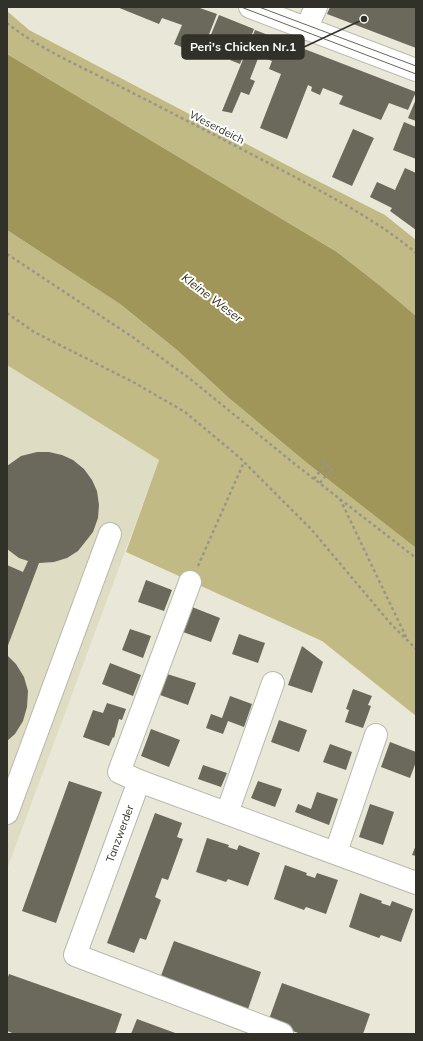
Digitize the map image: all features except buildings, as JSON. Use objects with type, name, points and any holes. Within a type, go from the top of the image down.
[{"type":"street","points":[[250,7],[416,70]]},
{"type":"street","points":[[306,29],[316,7]]},
{"type":"street","points":[[7,813],[110,534]]},
{"type":"street","points":[[190,582],[119,772],[139,781],[416,882]]},
{"type":"street","points":[[227,813],[273,683]]},
{"type":"street","points":[[336,852],[376,735]]},
{"type":"street","name":"Tanzwerder","points":[[139,781],[74,955],[282,1034]]},
{"type":"path","name":"Weserdeich","points":[[7,23],[16,30],[74,64],[228,141],[346,205],[416,252]]},
{"type":"path","points":[[7,254],[134,338],[183,373],[314,479],[416,558]]},
{"type":"path","points":[[7,313],[34,332],[133,382],[185,412],[244,462],[311,529],[390,623],[408,642],[416,648]]},
{"type":"path","points":[[322,461],[334,472]]},
{"type":"path","points":[[190,582],[244,462]]},
{"type":"path","points":[[314,479],[325,464]]},
{"type":"path","points":[[320,483],[331,469]]},
{"type":"path","points":[[340,498],[408,642]]},
{"type":"shaded area","points":[[7,11],[29,30],[385,215],[416,240],[416,316],[337,252],[7,54]]},
{"type":"shaded area","points":[[7,230],[120,304],[177,350],[230,399],[307,463],[416,548],[416,716],[322,641],[126,552],[159,460],[7,365]]},
{"type":"shaded area","points":[[7,365],[159,460],[7,869]]},
{"type":"water","name":"Kleine Weser","points":[[7,54],[337,252],[416,316],[416,548],[307,463],[230,399],[177,350],[120,304],[7,230]]},
{"type":"tram line","points":[[241,7],[416,74]]},
{"type":"tram line","points":[[259,7],[416,66]]},
{"type":"place","name":"Peri's Chicken Nr.1","points":[[364,19]]}]
